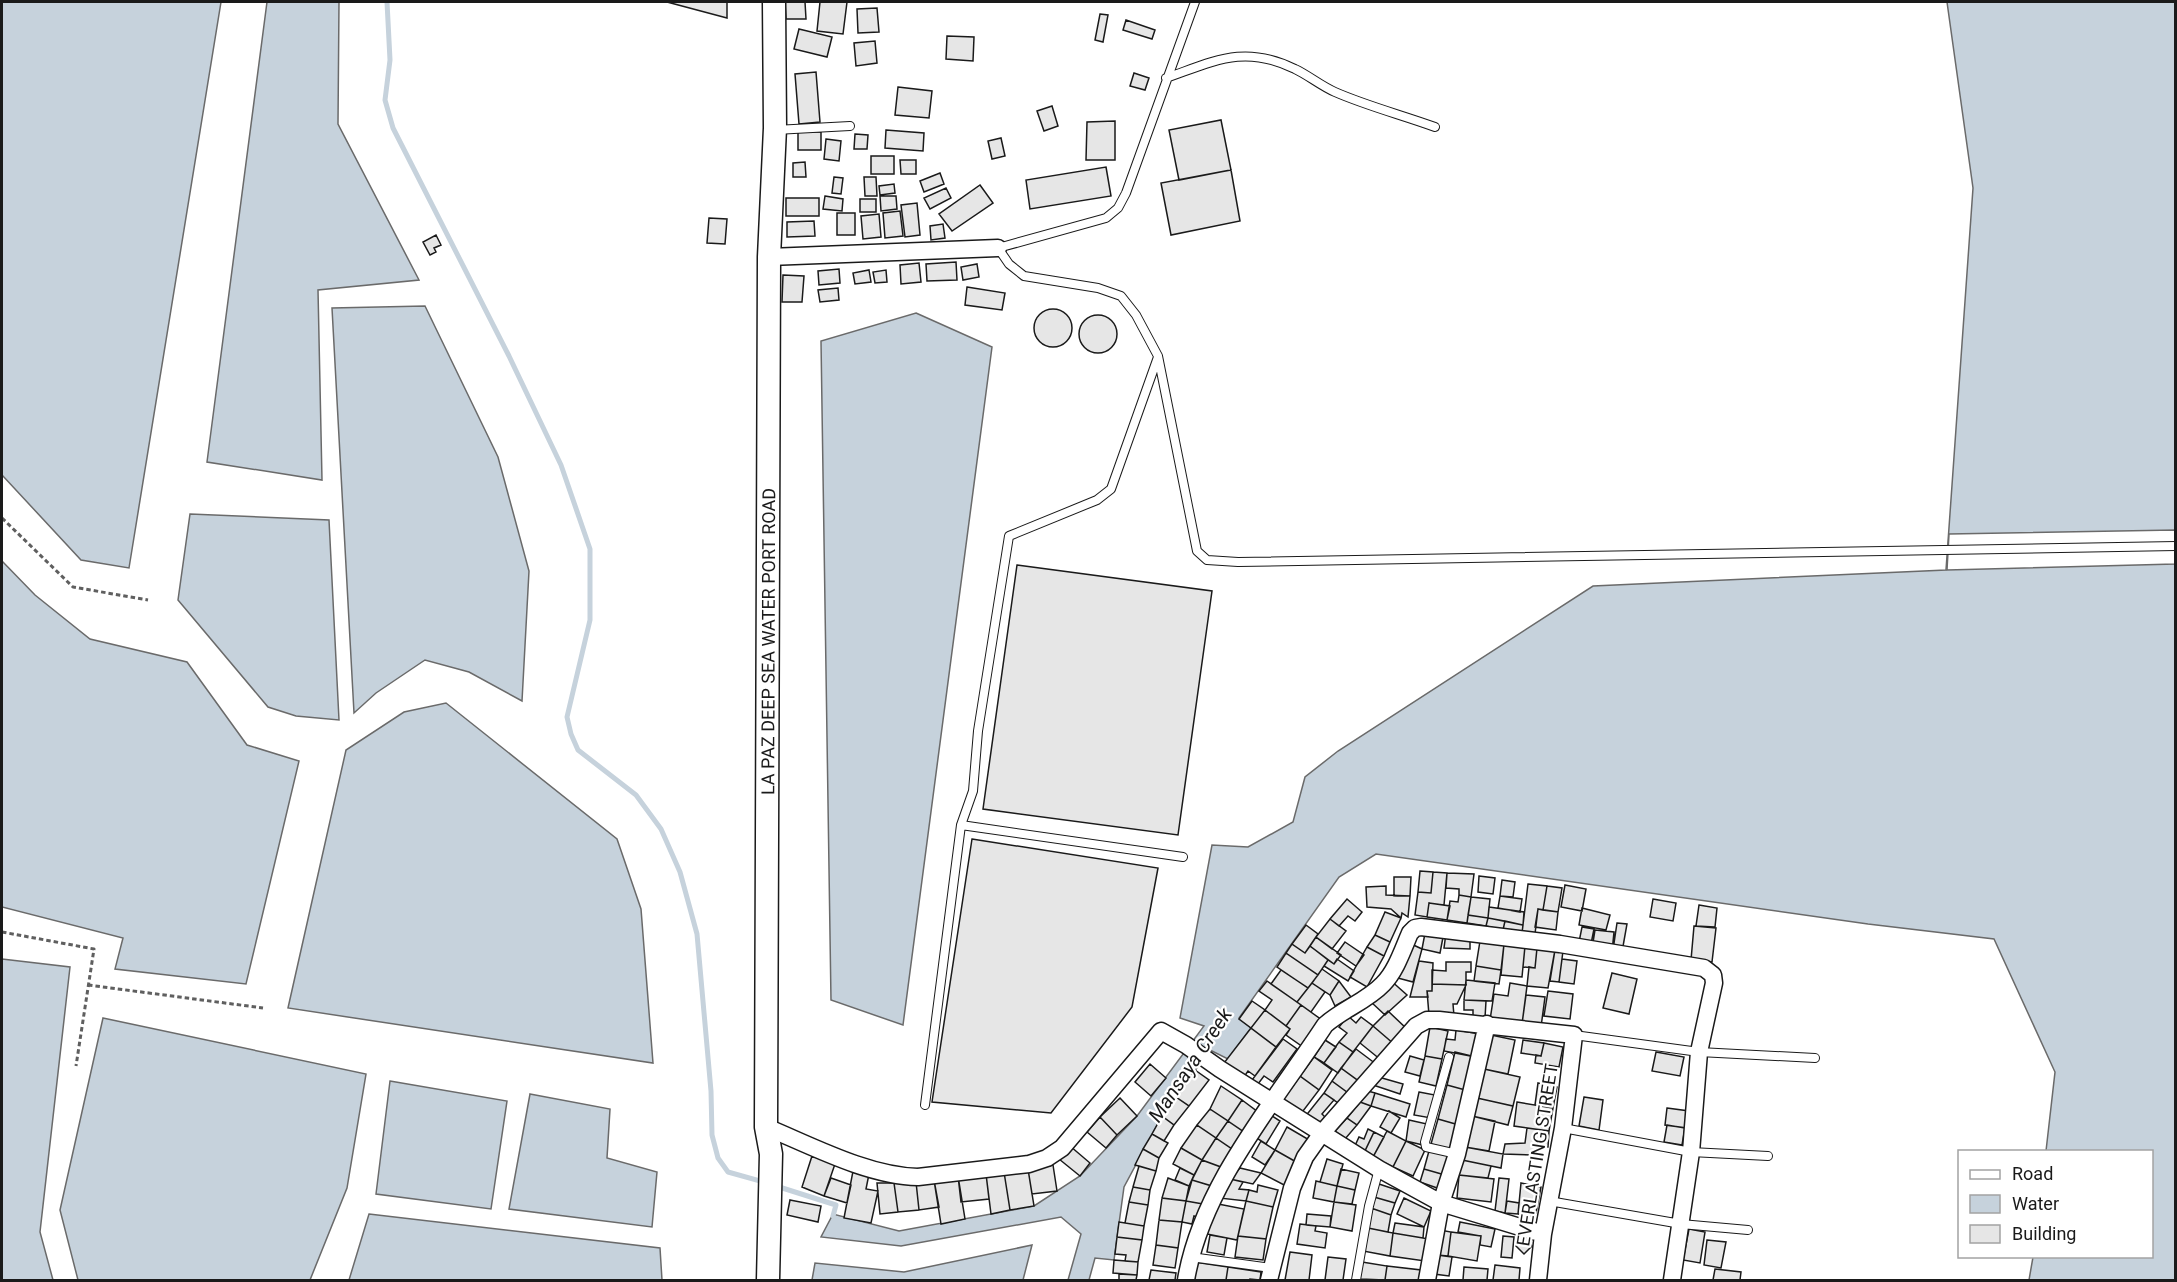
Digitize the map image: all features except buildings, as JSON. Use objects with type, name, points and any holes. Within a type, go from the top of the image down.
[{"type":"main road","name":"LA PAZ DEEP SEA WATER PORT ROAD","points":[[768,1281],[771,1154],[766,1127],[770,256],[775,130],[774,2]]},
{"type":"street","points":[[770,256],[998,248]]},
{"type":"street","points":[[1186,1281],[1190,1257],[1200,1230],[1225,1177],[1271,1102],[1325,1025],[1335,1016],[1371,995],[1385,982],[1410,933],[1415,928],[1560,944],[1704,968],[1713,975],[1714,983],[1699,1052],[1691,1152],[1672,1281]]},
{"type":"street","points":[[1270,1274],[1292,1188],[1305,1157],[1322,1132],[1416,1026],[1427,1020],[1439,1020],[1574,1035]]},
{"type":"street","points":[[1427,1281],[1441,1203],[1457,1154],[1487,1024]]},
{"type":"street","points":[[766,1127],[851,1162],[901,1177],[1029,1164],[1047,1158],[1062,1148],[1161,1031],[1378,1169],[1441,1203],[1543,1234]]},
{"type":"street","name":"EVERLASTING STREET","points":[[1540,1280],[1543,1234],[1563,1128],[1574,1035]]},
{"type":"lane","points":[[1195,2],[1126,193],[1118,208],[1106,218],[998,248],[1009,264],[1024,276],[1098,288],[1121,296],[1136,315],[1158,356],[1197,551],[1207,560],[1238,562],[2175,546]]},
{"type":"lane","points":[[1166,78],[1222,58],[1246,55],[1272,58],[1333,91],[1435,127]]},
{"type":"lane","points":[[775,130],[850,126]]},
{"type":"lane","points":[[925,1105],[961,825],[973,791],[978,731],[1009,536],[1097,500],[1111,489],[1158,356]]},
{"type":"lane","points":[[961,825],[1183,858]]},
{"type":"lane","points":[[1574,1035],[1699,1052],[1815,1058]]},
{"type":"lane","points":[[1449,1057],[1425,1142],[1426,1147],[1457,1154]]},
{"type":"lane","points":[[1563,1128],[1691,1152],[1768,1156]]},
{"type":"lane","points":[[1356,1281],[1378,1169]]},
{"type":"lane","points":[[1549,1201],[1681,1224],[1749,1230]]},
{"type":"lane","points":[[1190,1257],[1270,1274]]},
{"type":"path","points":[[2,518],[73,587],[148,600]]},
{"type":"path","points":[[2,932],[94,949],[76,1066]]},
{"type":"path","points":[[88,985],[263,1008]]},
{"type":"water","points":[[2,2],[221,2],[129,568],[81,560],[2,475]]},
{"type":"water","points":[[267,2],[339,2],[338,124],[419,280],[318,290],[322,480],[207,462]]},
{"type":"water","name":"Mansaya Creek","points":[[1947,2],[2175,2],[2175,1280],[2029,1280],[2033,1258],[2153,1258],[2153,1150],[2046,1150],[2055,1072],[1994,939],[1868,924],[1376,854],[1339,877],[1239,1018],[1251,1028],[1228,1059],[1210,1050],[1162,1116],[1124,1187],[1114,1260],[1095,1258],[1089,1280],[1068,1280],[1081,1234],[1061,1217],[901,1246],[821,1237],[833,1214],[899,1231],[1034,1206],[1080,1176],[1137,1116],[1204,1026],[1180,1018],[1212,845],[1248,847],[1293,822],[1305,777],[1338,751],[1593,586],[1946,570],[1973,188]]},
{"type":"water","points":[[425,306],[498,457],[529,571],[522,701],[469,672],[425,660],[376,693],[354,713],[332,308]]},
{"type":"water","points":[[916,313],[992,347],[903,1025],[831,1000],[821,341]]},
{"type":"water","points":[[190,514],[329,520],[339,720],[296,716],[268,707],[178,600]]},
{"type":"water","points":[[2,561],[35,595],[90,639],[187,662],[247,745],[299,761],[246,984],[115,969],[123,938],[2,907]]},
{"type":"water","points":[[446,703],[617,839],[641,909],[653,1063],[288,1008],[346,750],[404,712]]},
{"type":"water","points":[[2,959],[70,967],[40,1232],[53,1280],[2,1280]]},
{"type":"water","points":[[103,1018],[366,1074],[347,1188],[310,1280],[78,1280],[60,1210]]},
{"type":"water","points":[[390,1081],[507,1101],[491,1209],[376,1194]]},
{"type":"water","points":[[530,1094],[610,1109],[607,1158],[657,1172],[652,1227],[509,1209]]},
{"type":"water","points":[[369,1214],[660,1248],[662,1280],[349,1280]]},
{"type":"water","points":[[1032,1245],[1023,1280],[812,1280],[815,1263],[904,1272]]},
{"type":"pier","points":[[2175,530],[2175,564],[1947,570],[1949,534]]},
{"type":"waterway","points":[[387,2],[390,60],[385,100],[393,128],[509,356],[561,465],[590,549],[590,620],[567,717],[571,734],[578,750],[636,795],[661,829],[680,872],[697,934],[711,1091],[712,1135],[718,1158],[728,1172],[764,1182]]},
{"type":"waterway","points":[[776,1186],[836,1205],[833,1216]]}]
